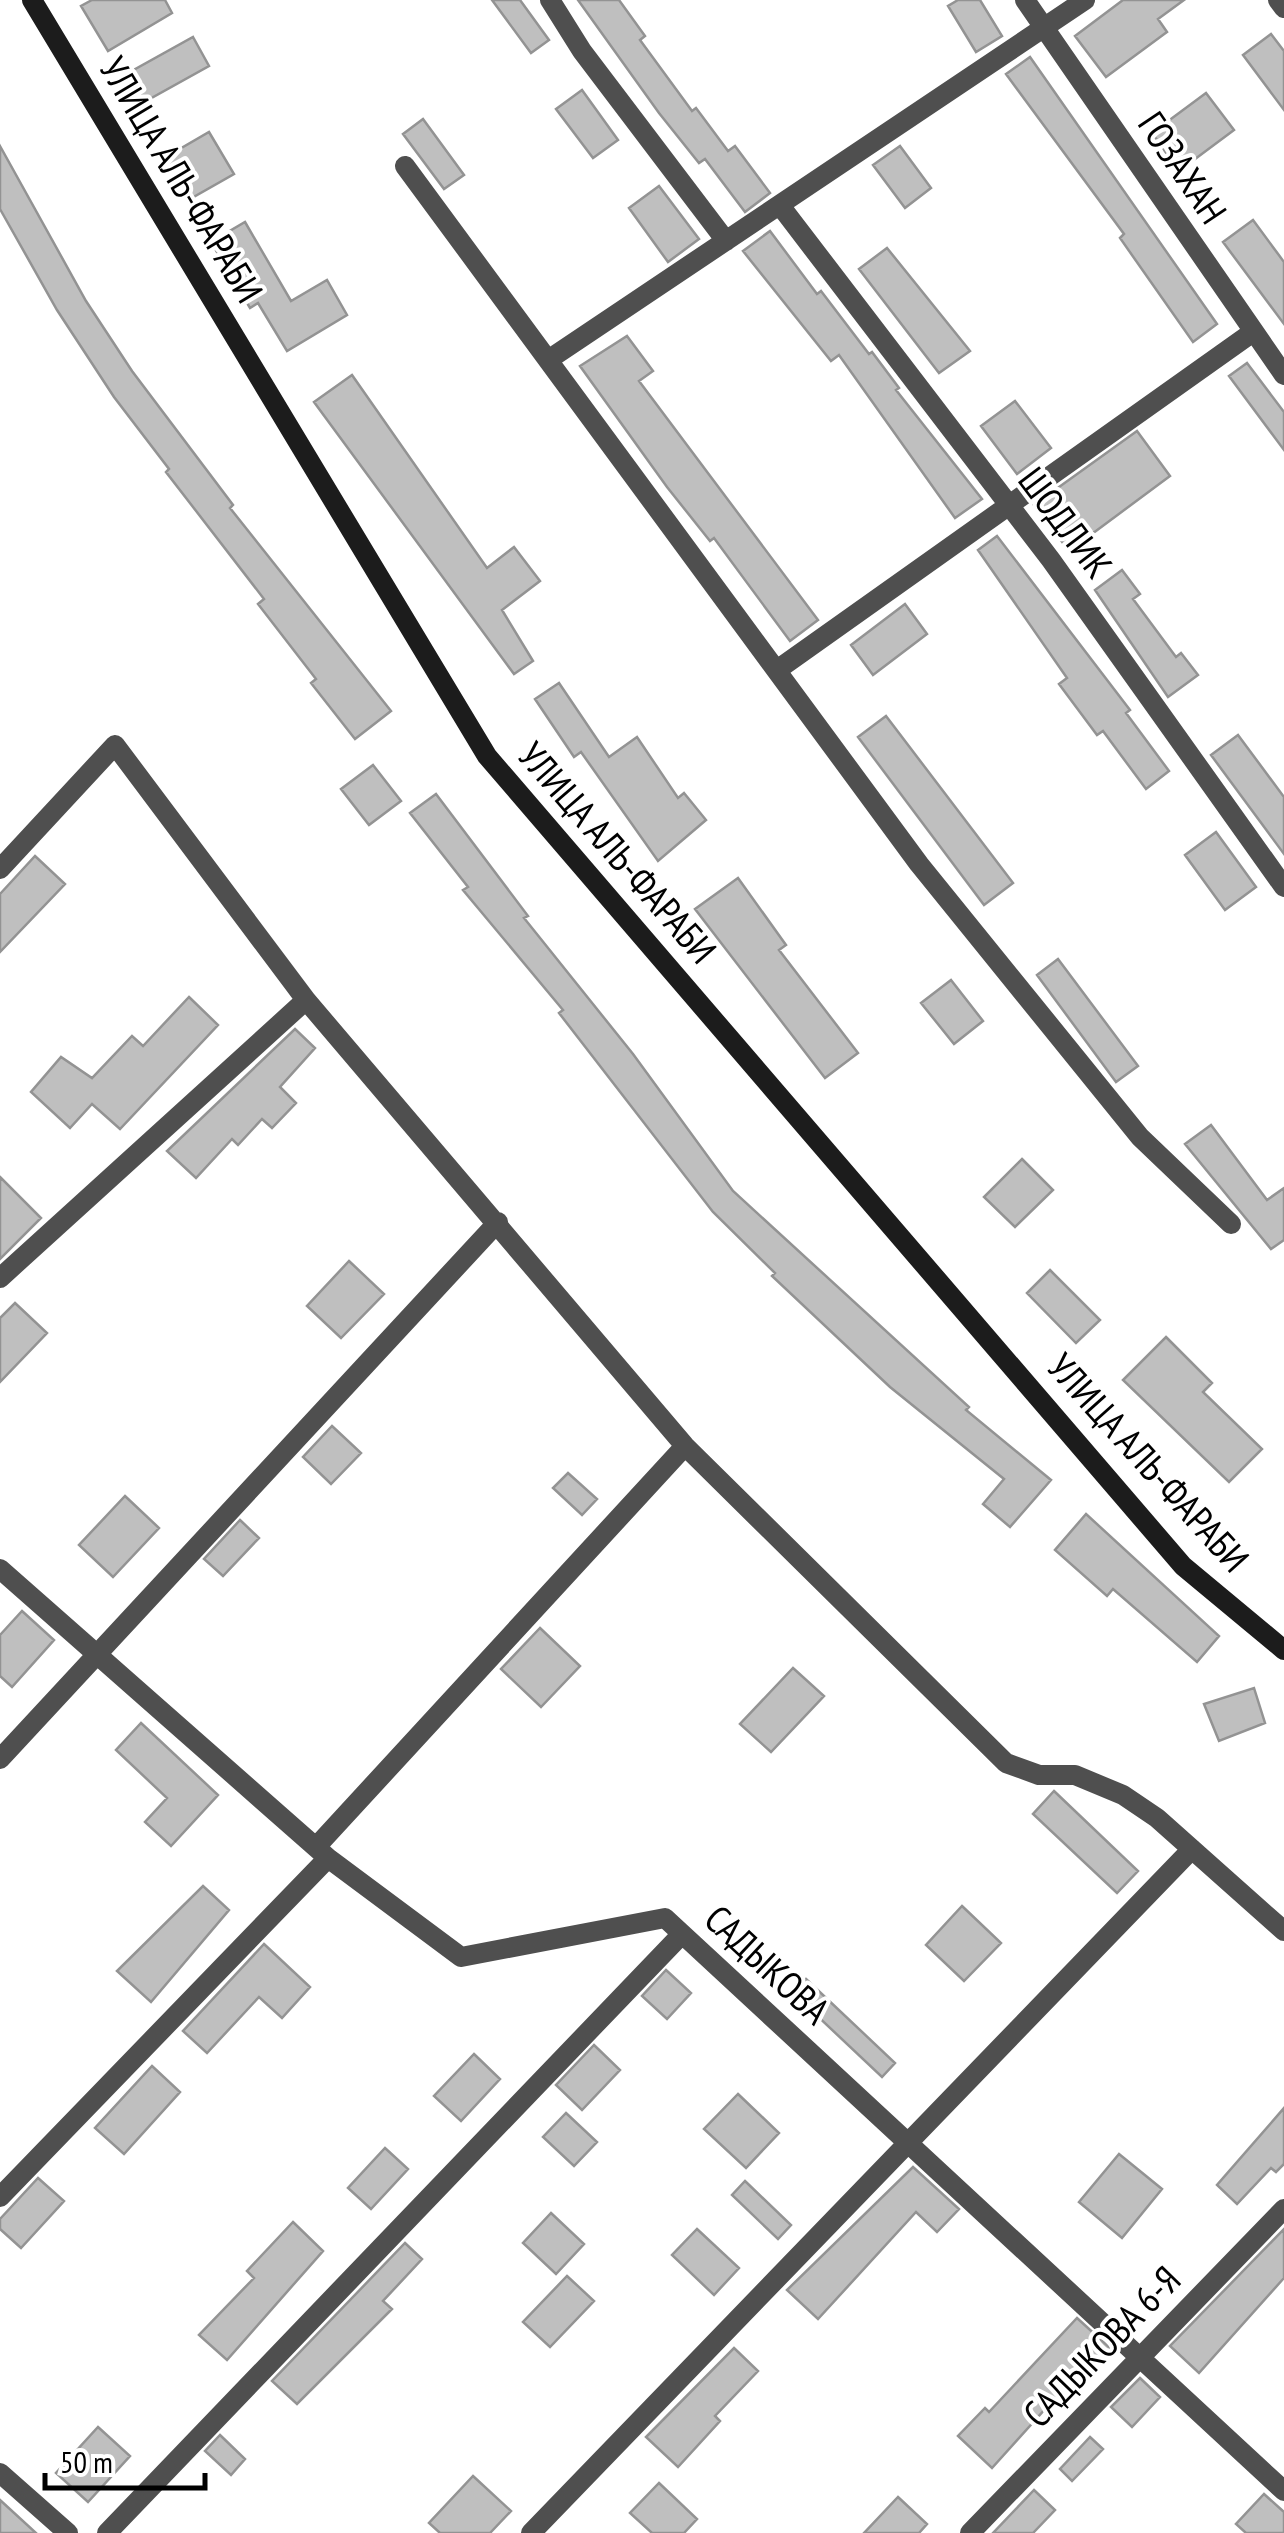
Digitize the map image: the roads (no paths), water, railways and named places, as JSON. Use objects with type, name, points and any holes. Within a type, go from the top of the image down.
[{"type":"main road","name":"УЛИЦА АЛЬ-ФАРАБИ","points":[[32,0],[487,756],[1183,1566],[1284,1650]]},
{"type":"street","points":[[550,0],[582,51],[726,240]]},
{"type":"street","name":"ГОЗАХАН","points":[[1025,0],[1284,374]]},
{"type":"street","points":[[548,360],[726,240],[782,208],[1086,0]]},
{"type":"street","points":[[1278,0],[1284,8]]},
{"type":"street","points":[[405,166],[919,864],[1140,1137],[1231,1224]]},
{"type":"street","name":"ШОДЛИК","points":[[782,208],[1008,504],[1284,887]]},
{"type":"street","points":[[778,670],[1252,332]]},
{"type":"street","points":[[0,869],[116,746],[306,1000],[685,1446],[1006,1763],[1039,1775],[1074,1775],[1123,1795],[1284,1931]]},
{"type":"street","points":[[0,1278],[306,1000]]},
{"type":"street","points":[[0,1759],[498,1222]]},
{"type":"street","points":[[0,2197],[322,1853],[685,1446]]},
{"type":"street","name":"САДЫКОВА","points":[[0,1569],[322,1853],[461,1957],[665,1918],[1284,2491]]},
{"type":"street","points":[[531,2533],[910,2146],[1192,1850]]},
{"type":"street","points":[[107,2533],[682,1934]]},
{"type":"street","name":"САДЫКОВА 6-Я","points":[[970,2533],[1284,2209]]},
{"type":"street","points":[[0,2473],[68,2533]]}]
